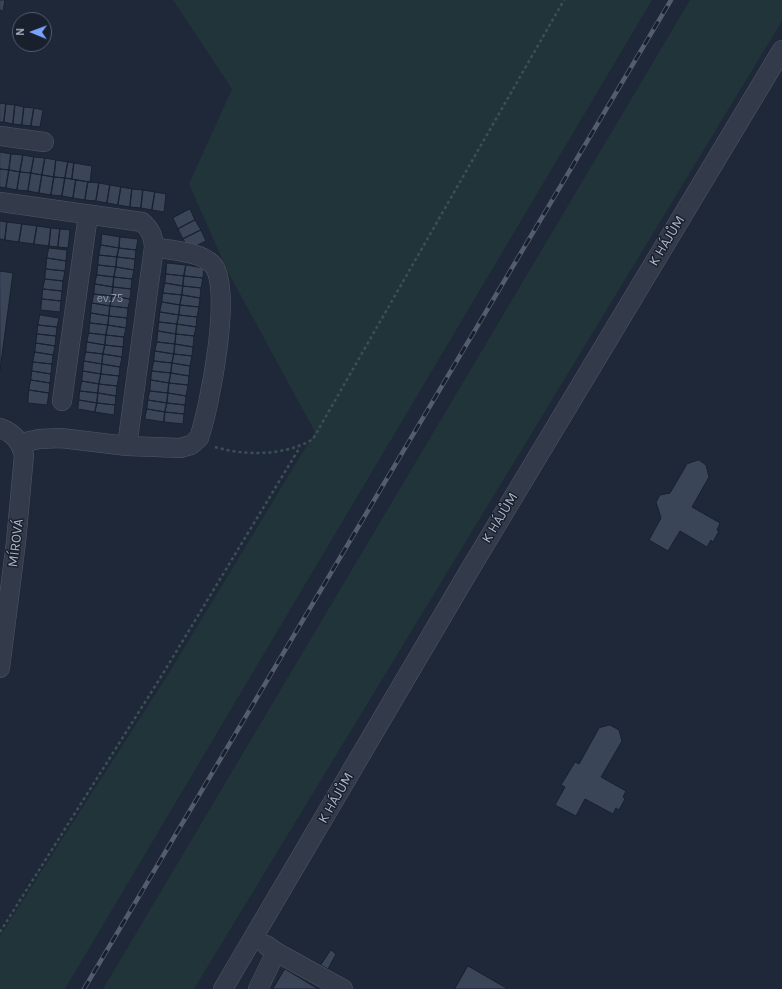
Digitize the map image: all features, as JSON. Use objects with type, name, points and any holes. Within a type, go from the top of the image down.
[{"type":"street","name":"K HÁJŮM","points":[[223,989],[466,576],[782,50]]},
{"type":"street","points":[[0,136],[44,142]]},
{"type":"street","points":[[0,202],[142,222],[149,229],[153,238],[154,247],[127,446]]},
{"type":"street","points":[[62,401],[88,214]]},
{"type":"street","points":[[0,428],[10,432],[20,443],[39,439],[61,438],[127,446],[180,448],[191,445],[199,438],[215,370],[221,310],[220,286],[213,266],[200,256],[154,247]]},
{"type":"street","name":"MÍROVÁ","points":[[0,668],[2,634],[24,471],[24,455],[20,443]]},
{"type":"street","points":[[254,936],[276,952],[343,989]]},
{"type":"street","points":[[258,989],[276,952]]},
{"type":"path","points":[[199,438],[215,447],[234,451],[277,452],[301,447],[313,439],[564,0]]},
{"type":"path","points":[[0,932],[159,680],[301,447]]},
{"type":"green space","points":[[173,0],[652,0],[65,989],[0,989],[0,936],[169,673],[315,432],[227,270],[189,184],[232,89]]},
{"type":"green space","points":[[690,0],[782,0],[782,21],[194,989],[103,989]]},
{"type":"building","points":[[0,0],[5,0],[3,11],[0,10]]},
{"type":"building","points":[[0,103],[6,104],[4,122],[0,122]]},
{"type":"building","points":[[6,104],[15,105],[13,124],[4,122]]},
{"type":"building","points":[[15,105],[24,107],[22,125],[13,124]]},
{"type":"building","points":[[24,107],[34,108],[31,126],[22,125]]},
{"type":"building","points":[[34,108],[43,110],[40,127],[31,126]]},
{"type":"building","points":[[0,152],[11,154],[9,170],[0,169]]},
{"type":"building","points":[[11,154],[23,155],[20,172],[9,170]]},
{"type":"building","points":[[23,155],[34,157],[31,173],[20,172]]},
{"type":"building","points":[[34,157],[45,158],[42,175],[31,173]]},
{"type":"building","points":[[45,158],[56,160],[54,177],[42,175]]},
{"type":"building","points":[[56,160],[68,162],[65,178],[54,177]]},
{"type":"building","points":[[68,162],[74,163],[72,179],[65,178]]},
{"type":"building","points":[[74,163],[92,166],[90,182],[72,179]]},
{"type":"building","points":[[0,169],[9,170],[6,188],[0,187]]},
{"type":"building","points":[[9,170],[20,172],[17,190],[6,188]]},
{"type":"building","points":[[20,172],[31,173],[28,191],[17,190]]},
{"type":"building","points":[[31,173],[42,175],[39,193],[28,191]]},
{"type":"building","points":[[42,175],[54,177],[51,195],[39,193]]},
{"type":"building","points":[[54,177],[65,178],[62,196],[51,195]]},
{"type":"building","points":[[65,178],[76,180],[73,198],[62,196]]},
{"type":"building","points":[[76,180],[88,182],[85,200],[73,198]]},
{"type":"building","points":[[88,182],[99,183],[96,201],[85,200]]},
{"type":"building","points":[[99,183],[110,185],[107,203],[96,201]]},
{"type":"building","points":[[110,185],[121,187],[118,205],[107,203]]},
{"type":"building","points":[[121,187],[132,189],[130,207],[118,205]]},
{"type":"building","points":[[132,189],[143,190],[141,208],[130,207]]},
{"type":"building","points":[[143,190],[155,192],[152,210],[141,208]]},
{"type":"building","points":[[155,192],[166,194],[164,212],[152,210]]},
{"type":"building","points":[[190,209],[195,220],[178,229],[173,218]]},
{"type":"building","points":[[195,220],[201,230],[183,239],[178,229]]},
{"type":"building","points":[[0,221],[7,222],[5,240],[0,239]]},
{"type":"building","points":[[7,222],[22,224],[19,242],[5,240]]},
{"type":"building","points":[[22,224],[37,226],[34,244],[19,242]]},
{"type":"building","points":[[37,226],[51,228],[49,246],[34,244]]},
{"type":"building","points":[[51,228],[60,229],[58,247],[49,246]]},
{"type":"building","points":[[60,229],[70,230],[68,248],[58,247]]},
{"type":"building","points":[[201,230],[206,241],[189,249],[183,239]]},
{"type":"building","points":[[102,234],[120,237],[119,248],[101,245]]},
{"type":"building","points":[[120,237],[138,239],[136,250],[119,248]]},
{"type":"building","points":[[101,245],[119,248],[117,257],[99,255]]},
{"type":"building","points":[[49,248],[67,250],[66,261],[47,258]]},
{"type":"building","points":[[119,248],[136,250],[135,259],[117,257]]},
{"type":"building","points":[[99,255],[117,257],[116,267],[98,265]]},
{"type":"building","points":[[117,257],[135,259],[134,270],[116,267]]},
{"type":"building","points":[[47,258],[66,261],[65,271],[46,269]]},
{"type":"building","points":[[167,263],[186,265],[184,276],[166,274]]},
{"type":"building","points":[[98,265],[116,267],[114,277],[97,275]]},
{"type":"building","points":[[186,265],[204,268],[203,278],[184,276]]},
{"type":"building","points":[[116,267],[134,270],[132,279],[114,277]]},
{"type":"building","points":[[46,269],[65,271],[63,281],[45,279]]},
{"type":"building","points":[[0,271],[13,273],[0,370]]},
{"type":"building","points":[[166,274],[184,276],[183,286],[165,283]]},
{"type":"building","points":[[97,275],[114,277],[113,287],[95,284]]},
{"type":"building","points":[[184,276],[203,278],[201,288],[183,286]]},
{"type":"building","points":[[114,277],[132,279],[131,289],[113,287]]},
{"type":"building","points":[[45,279],[63,281],[62,291],[43,289]]},
{"type":"building","points":[[165,283],[183,286],[182,295],[163,293]]},
{"type":"building","points":[[95,284],[113,287],[112,296],[94,294]]},
{"type":"building","points":[[183,286],[201,288],[200,298],[182,295]]},
{"type":"building","points":[[113,287],[131,289],[130,299],[112,296]]},
{"type":"building","points":[[43,289],[62,291],[61,301],[42,299]]},
{"type":"building","points":[[163,293],[182,295],[180,305],[162,302]]},
{"type":"building","points":[[94,294],[112,296],[110,306],[92,303]]},
{"type":"building","points":[[182,295],[200,298],[199,307],[180,305]]},
{"type":"building","points":[[112,296],[130,299],[128,308],[110,306]]},
{"type":"building","points":[[42,299],[61,301],[60,312],[41,310]]},
{"type":"building","points":[[162,302],[180,305],[179,315],[160,312]]},
{"type":"building","points":[[92,303],[110,306],[109,316],[91,313]]},
{"type":"building","points":[[180,305],[199,307],[197,317],[179,315]]},
{"type":"building","points":[[110,306],[128,308],[127,318],[109,316]]},
{"type":"building","points":[[160,312],[179,315],[177,324],[159,322]]},
{"type":"building","points":[[91,313],[109,316],[108,325],[90,323]]},
{"type":"building","points":[[40,315],[59,318],[57,327],[38,325]]},
{"type":"building","points":[[179,315],[197,317],[196,327],[177,324]]},
{"type":"building","points":[[109,316],[127,318],[126,328],[108,325]]},
{"type":"building","points":[[159,322],[177,324],[176,334],[158,331]]},
{"type":"building","points":[[90,323],[108,325],[106,335],[89,333]]},
{"type":"building","points":[[177,324],[196,327],[194,336],[176,334]]},
{"type":"building","points":[[38,325],[57,327],[56,336],[37,334]]},
{"type":"building","points":[[108,325],[126,328],[124,337],[106,335]]},
{"type":"building","points":[[158,331],[176,334],[175,344],[157,342]]},
{"type":"building","points":[[89,333],[106,335],[105,345],[87,342]]},
{"type":"building","points":[[37,334],[56,336],[55,346],[36,343]]},
{"type":"building","points":[[176,334],[194,336],[193,347],[175,344]]},
{"type":"building","points":[[106,335],[124,337],[123,347],[105,345]]},
{"type":"building","points":[[87,342],[105,345],[103,354],[86,352]]},
{"type":"building","points":[[157,342],[175,344],[174,354],[155,351]]},
{"type":"building","points":[[36,343],[55,346],[53,355],[35,352]]},
{"type":"building","points":[[175,344],[193,347],[192,356],[174,354]]},
{"type":"building","points":[[105,345],[123,347],[122,357],[103,354]]},
{"type":"building","points":[[155,351],[174,354],[172,363],[154,361]]},
{"type":"building","points":[[35,352],[53,355],[52,364],[33,362]]},
{"type":"building","points":[[86,352],[103,354],[102,364],[84,361]]},
{"type":"building","points":[[103,354],[122,357],[120,367],[102,364]]},
{"type":"building","points":[[174,354],[192,356],[190,366],[172,363]]},
{"type":"building","points":[[84,361],[102,364],[101,374],[83,371]]},
{"type":"building","points":[[154,361],[172,363],[171,373],[152,371]]},
{"type":"building","points":[[33,362],[52,364],[51,374],[32,371]]},
{"type":"building","points":[[172,363],[190,366],[189,376],[171,373]]},
{"type":"building","points":[[102,364],[120,367],[119,376],[101,374]]},
{"type":"building","points":[[32,371],[51,374],[50,383],[31,380]]},
{"type":"building","points":[[83,371],[101,374],[99,384],[82,381]]},
{"type":"building","points":[[152,371],[171,373],[169,383],[151,380]]},
{"type":"building","points":[[171,373],[189,376],[188,385],[169,383]]},
{"type":"building","points":[[101,374],[119,376],[117,386],[99,384]]},
{"type":"building","points":[[31,380],[50,383],[49,393],[29,390]]},
{"type":"building","points":[[151,380],[169,383],[168,393],[150,391]]},
{"type":"building","points":[[82,381],[99,384],[98,393],[80,391]]},
{"type":"building","points":[[169,383],[188,385],[186,396],[168,393]]},
{"type":"building","points":[[99,384],[117,386],[116,396],[98,393]]},
{"type":"building","points":[[29,390],[49,393],[47,405],[28,403]]},
{"type":"building","points":[[80,391],[98,393],[97,403],[79,400]]},
{"type":"building","points":[[150,391],[168,393],[167,403],[148,400]]},
{"type":"building","points":[[98,393],[116,396],[115,405],[97,403]]},
{"type":"building","points":[[168,393],[186,396],[185,405],[167,403]]},
{"type":"building","points":[[79,400],[97,403],[95,412],[78,409]]},
{"type":"building","points":[[148,400],[167,403],[165,412],[147,409]]},
{"type":"building","points":[[97,403],[115,405],[114,415],[95,412]]},
{"type":"building","points":[[167,403],[185,405],[184,414],[165,412]]},
{"type":"building","points":[[147,409],[165,412],[164,422],[145,419]]},
{"type":"building","points":[[165,412],[184,414],[183,424],[164,422]]},
{"type":"building","points":[[699,460],[706,465],[709,477],[692,507],[720,523],[717,530],[719,531],[713,542],[711,540],[707,547],[680,531],[668,551],[649,540],[661,518],[656,502],[660,495],[670,493],[687,464]]},
{"type":"building","points":[[610,725],[619,730],[622,741],[601,777],[626,791],[623,797],[625,799],[619,810],[616,808],[613,814],[585,799],[576,816],[555,805],[565,787],[561,785],[575,762],[579,764],[599,728]]},
{"type":"building","points":[[331,950],[336,954],[328,969],[321,965]]},
{"type":"building","points":[[468,966],[508,989],[455,989]]},
{"type":"building","points":[[285,969],[318,989],[273,989]]},
{"type":"railway","points":[[84,989],[671,0]]}]
